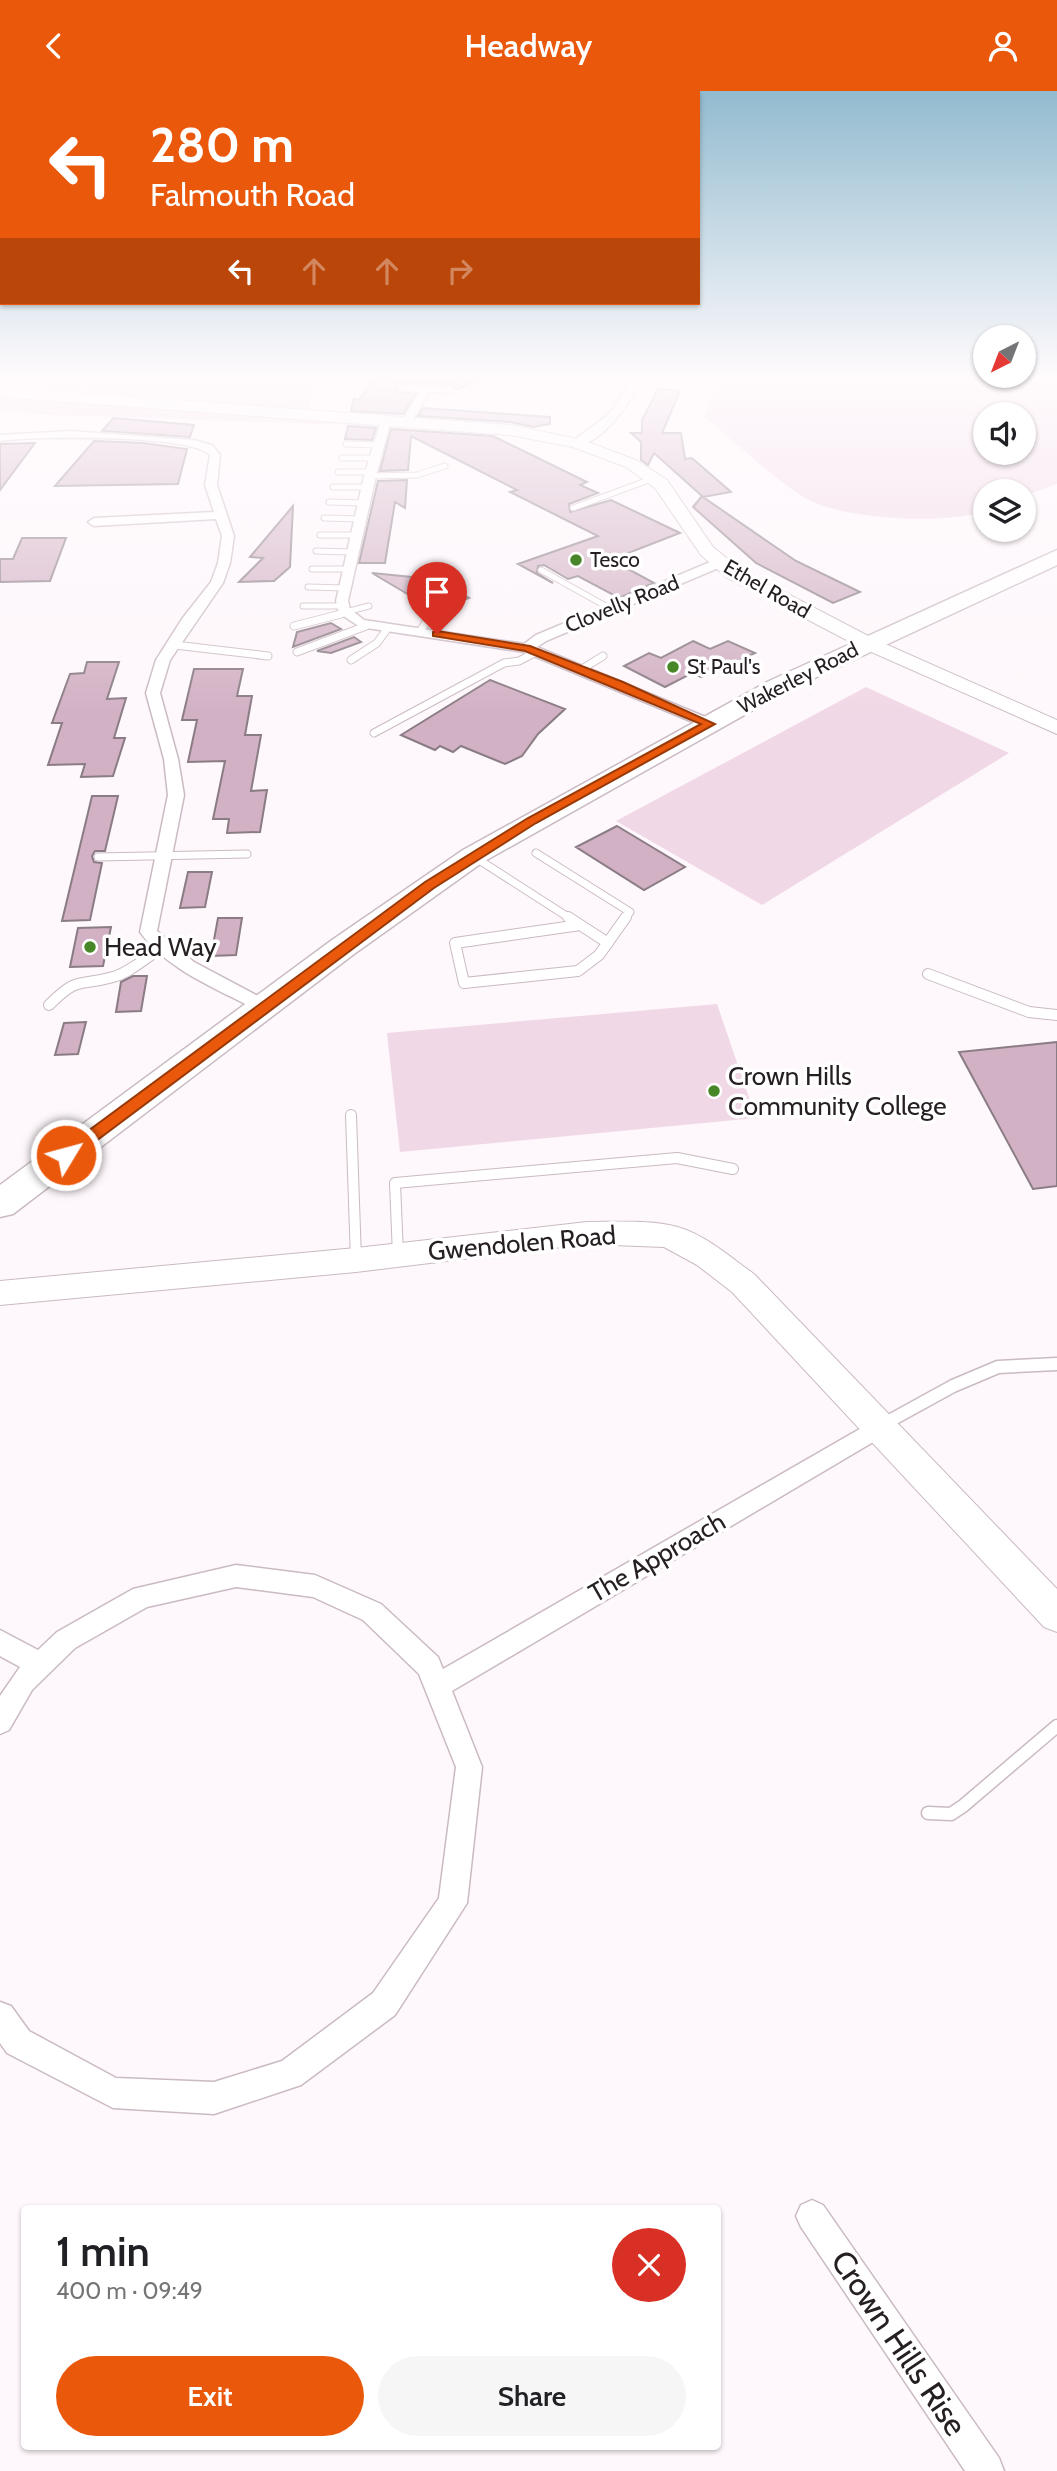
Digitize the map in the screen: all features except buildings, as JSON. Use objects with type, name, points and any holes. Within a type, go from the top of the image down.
[{"type":"highway","name":"Wakerley Road","points":[[0,1204],[343,947],[473,856],[778,686],[867,642],[1057,557]]},
{"type":"street","points":[[212,490],[228,535],[224,563],[217,583],[187,622],[175,645],[163,660],[153,693],[171,759],[176,795],[148,932],[161,948],[265,1007]]},
{"type":"street","points":[[367,490],[345,587],[345,610],[366,625],[387,629],[424,626],[531,650],[710,724]]},
{"type":"street","name":"Ethel Road","points":[[666,490],[695,535],[719,563],[763,591],[867,642],[1057,728]]},
{"type":"street","points":[[94,522],[222,515]]},
{"type":"street","name":"Clovelly Road","points":[[531,650],[541,638],[583,616],[628,602],[719,563]]},
{"type":"street","name":"Gwendolen Road","points":[[0,1293],[356,1260],[587,1233],[670,1236],[708,1257],[743,1283],[1057,1615]]},
{"type":"street","name":"The Approach","points":[[437,1686],[877,1427]]},
{"type":"street","points":[[0,1721],[23,1681],[66,1640],[142,1597],[236,1576],[315,1586],[372,1612],[429,1665],[469,1767],[453,1903],[384,2004],[290,2074],[214,2098],[113,2094],[18,2042],[0,2017]]},
{"type":"street","points":[[0,1642],[40,1665]]},
{"type":"street","name":"Crown Hills Rise","points":[[812,2216],[986,2471]]},
{"type":"lane","points":[[573,508],[621,490]]},
{"type":"lane","points":[[329,502],[364,503]]},
{"type":"lane","points":[[324,518],[360,519]]},
{"type":"lane","points":[[320,535],[357,535]]},
{"type":"lane","points":[[316,551],[353,552]]},
{"type":"lane","points":[[312,569],[349,569]]},
{"type":"lane","points":[[541,571],[611,608]]},
{"type":"lane","points":[[308,587],[345,587]]},
{"type":"lane","points":[[303,606],[345,610]]},
{"type":"lane","points":[[294,626],[345,610],[369,606]]},
{"type":"lane","points":[[297,652],[366,625]]},
{"type":"lane","points":[[351,660],[374,646],[387,629]]},
{"type":"lane","points":[[175,645],[268,656]]},
{"type":"lane","points":[[374,733],[504,663],[519,661],[531,650]]},
{"type":"lane","points":[[582,669],[603,656]]},
{"type":"lane","points":[[536,853],[631,912],[600,955],[578,971],[464,983],[455,943],[580,925]]},
{"type":"lane","points":[[98,857],[247,854]]},
{"type":"lane","points":[[473,856],[608,943]]},
{"type":"lane","points":[[49,1006],[65,989],[81,981],[115,977],[161,948]]},
{"type":"lane","points":[[928,974],[1029,1012],[1057,1015]]},
{"type":"lane","points":[[351,1115],[356,1260]]},
{"type":"lane","points":[[398,1255],[395,1182],[677,1158],[733,1169]]},
{"type":"lane","points":[[877,1427],[970,1378],[1001,1366],[1043,1368],[1057,1364]]},
{"type":"lane","points":[[929,1813],[951,1814],[963,1807],[1057,1726]]},
{"type":"shaded area","points":[[793,490],[973,490],[973,514],[946,518],[894,518],[843,511],[822,505]]},
{"type":"shaded area","points":[[866,687],[1009,753],[762,905],[616,821]]},
{"type":"shaded area","points":[[717,1004],[756,1118],[400,1152],[387,1033]]},
{"type":"place","name":"Tesco","points":[[576,560]]},
{"type":"place","name":"St Paul's","points":[[673,667]]},
{"type":"place","name":"Head Way","points":[[90,947]]},
{"type":"place","name":"Crown Hills Community College","points":[[714,1091]]},
{"type":"route","points":[[66,1155],[429,885],[532,821],[710,724],[620,684],[527,648],[437,634]]}]
